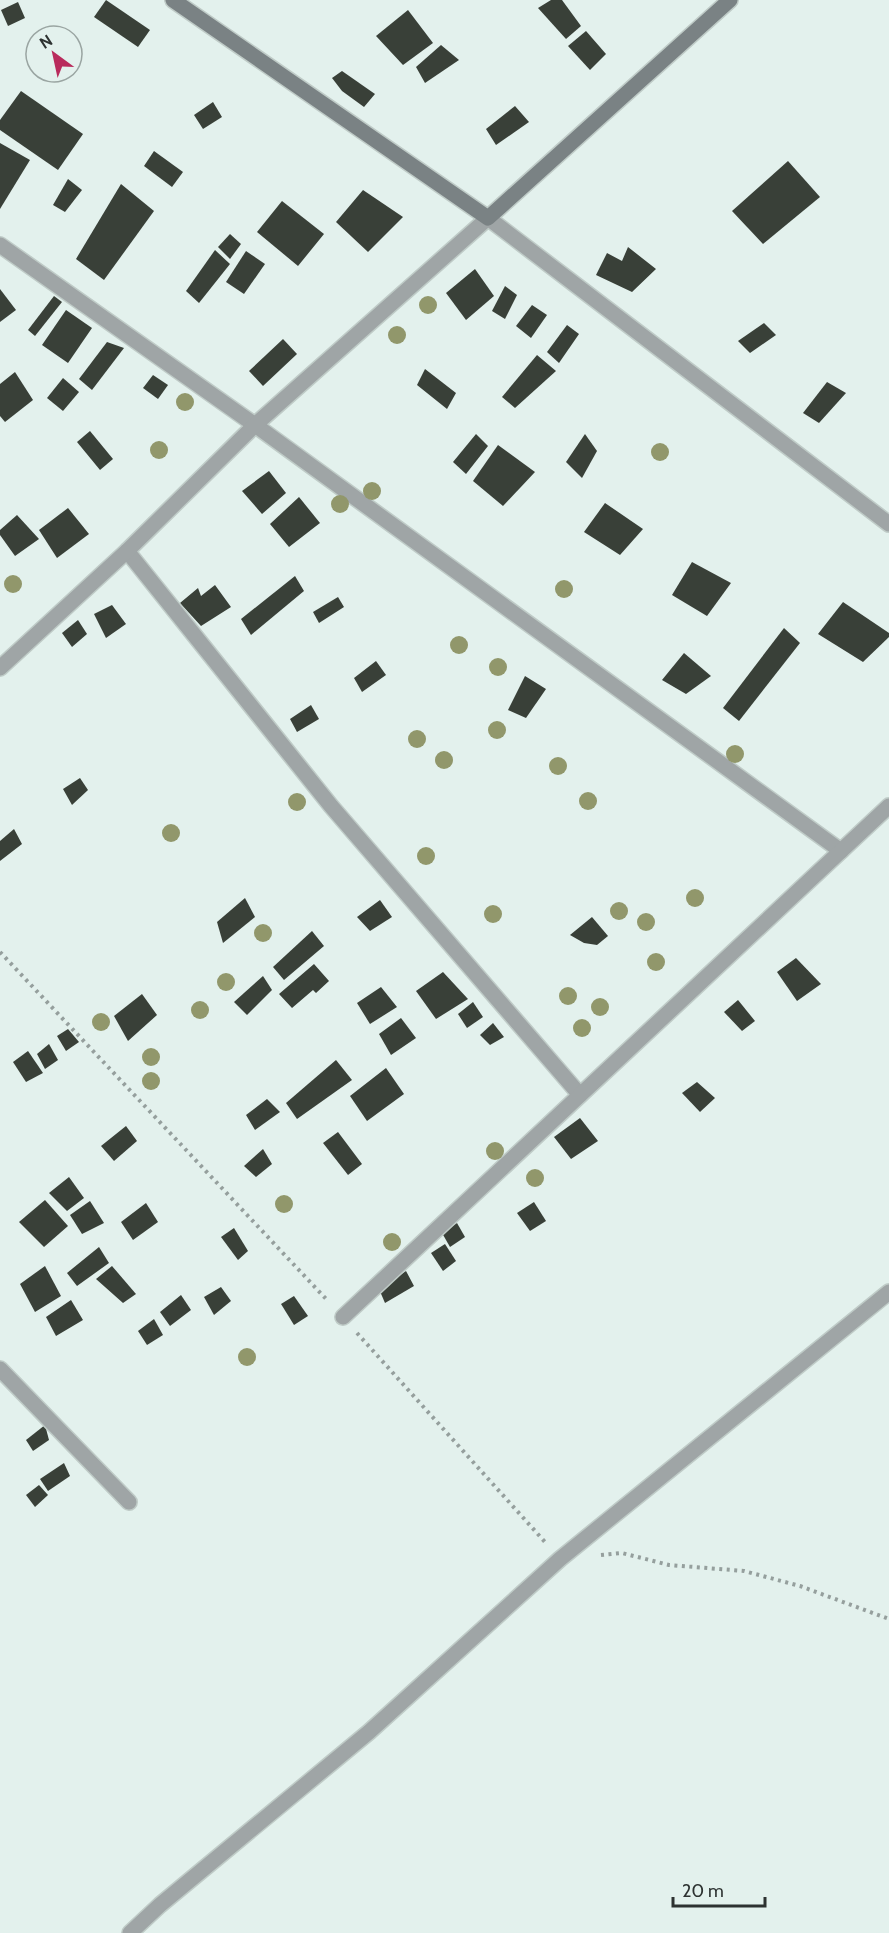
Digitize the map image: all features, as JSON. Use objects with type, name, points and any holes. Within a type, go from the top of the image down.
[{"type":"street","points":[[173,0],[488,218],[889,524]]},
{"type":"street","points":[[0,668],[128,551],[255,425],[730,0]]},
{"type":"street","points":[[2,249],[255,425],[841,851]]},
{"type":"street","points":[[128,551],[331,806],[580,1095]]},
{"type":"street","points":[[342,1317],[889,806]]},
{"type":"street","points":[[130,1933],[369,1732],[560,1559],[889,1292]]},
{"type":"street","points":[[0,1369],[129,1502]]},
{"type":"path","points":[[0,952],[342,1317],[560,1559],[622,1553],[669,1565],[744,1571],[800,1586],[889,1619]]},
{"type":"building","points":[[106,0],[150,30],[138,47],[94,17]]},
{"type":"building","points":[[551,0],[562,0],[581,26],[566,39],[538,8]]},
{"type":"building","points":[[18,2],[25,18],[8,26],[1,10]]},
{"type":"building","points":[[408,10],[433,43],[403,65],[376,36]]},
{"type":"building","points":[[586,31],[606,54],[590,70],[568,46]]},
{"type":"building","points":[[441,45],[459,60],[425,83],[416,67]]},
{"type":"building","points":[[342,71],[375,94],[364,107],[342,91],[332,78]]},
{"type":"building","points":[[21,91],[83,134],[58,170],[0,130],[0,120]]},
{"type":"building","points":[[213,102],[222,117],[203,129],[194,115]]},
{"type":"building","points":[[515,106],[529,122],[496,145],[486,129]]},
{"type":"building","points":[[0,143],[30,160],[0,209]]},
{"type":"building","points":[[154,151],[183,172],[172,187],[144,166]]},
{"type":"building","points":[[788,161],[820,197],[763,244],[732,211]]},
{"type":"building","points":[[68,179],[82,190],[65,212],[53,205]]},
{"type":"building","points":[[121,184],[154,211],[104,280],[76,259]]},
{"type":"building","points":[[363,190],[403,217],[368,252],[336,222]]},
{"type":"building","points":[[282,201],[324,234],[298,266],[257,232]]},
{"type":"building","points":[[230,234],[241,244],[230,259],[218,247]]},
{"type":"building","points":[[628,247],[656,269],[632,292],[596,275],[607,253],[622,261]]},
{"type":"building","points":[[215,250],[230,264],[199,303],[186,291]]},
{"type":"building","points":[[246,251],[265,264],[244,294],[226,282]]},
{"type":"building","points":[[475,269],[494,296],[466,320],[446,293]]},
{"type":"building","points":[[505,286],[517,295],[505,319],[492,311]]},
{"type":"building","points":[[0,289],[16,310],[0,322]]},
{"type":"building","points":[[54,296],[62,302],[35,336],[28,330]]},
{"type":"building","points":[[532,305],[547,315],[531,338],[516,326]]},
{"type":"building","points":[[66,310],[92,328],[68,363],[42,345]]},
{"type":"building","points":[[764,323],[776,335],[750,353],[738,341]]},
{"type":"building","points":[[567,325],[579,334],[559,363],[547,352]]},
{"type":"building","points":[[283,339],[297,354],[263,386],[249,371]]},
{"type":"building","points":[[107,342],[124,348],[92,390],[79,379]]},
{"type":"building","points":[[537,355],[556,371],[515,408],[502,397]]},
{"type":"building","points":[[425,369],[456,393],[447,409],[417,385]]},
{"type":"building","points":[[15,372],[33,400],[5,422],[0,416],[0,384]]},
{"type":"building","points":[[153,375],[168,385],[158,399],[143,388]]},
{"type":"building","points":[[63,378],[79,392],[63,411],[47,398]]},
{"type":"building","points":[[827,382],[846,393],[819,423],[803,413]]},
{"type":"building","points":[[90,431],[113,459],[100,470],[77,442]]},
{"type":"building","points":[[476,434],[488,446],[466,474],[453,462]]},
{"type":"building","points":[[585,434],[597,451],[582,478],[566,462]]},
{"type":"building","points":[[498,445],[535,472],[503,506],[473,481]]},
{"type":"building","points":[[269,471],[286,493],[262,514],[242,491]]},
{"type":"building","points":[[299,497],[320,523],[289,547],[270,524]]},
{"type":"building","points":[[605,503],[643,529],[620,555],[584,532]]},
{"type":"building","points":[[68,508],[89,534],[57,558],[39,530]]},
{"type":"building","points":[[17,515],[39,539],[15,556],[0,535],[0,530]]},
{"type":"building","points":[[692,562],[731,583],[707,616],[672,595]]},
{"type":"building","points":[[295,576],[304,591],[251,635],[241,619]]},
{"type":"building","points":[[215,585],[231,607],[201,626],[180,603],[198,588],[201,596]]},
{"type":"building","points":[[338,597],[344,607],[319,623],[313,612]]},
{"type":"building","points":[[843,602],[889,633],[889,637],[863,662],[818,634]]},
{"type":"building","points":[[112,605],[126,624],[106,638],[94,614]]},
{"type":"building","points":[[78,620],[87,634],[72,647],[62,633]]},
{"type":"building","points":[[784,628],[800,643],[739,721],[723,708]]},
{"type":"building","points":[[684,653],[711,676],[686,694],[662,680]]},
{"type":"building","points":[[376,661],[386,675],[362,692],[354,678]]},
{"type":"building","points":[[525,676],[546,689],[526,718],[508,710]]},
{"type":"building","points":[[311,705],[319,719],[297,732],[290,719]]},
{"type":"building","points":[[80,778],[88,790],[72,805],[63,789]]},
{"type":"building","points":[[14,829],[22,844],[0,861],[0,841]]},
{"type":"building","points":[[245,898],[255,917],[223,943],[217,922]]},
{"type":"building","points":[[380,900],[392,917],[370,931],[357,917]]},
{"type":"building","points":[[592,917],[608,936],[597,945],[584,943],[570,935]]},
{"type":"building","points":[[312,931],[324,946],[284,980],[273,967]]},
{"type":"building","points":[[796,958],[821,984],[797,1001],[777,972]]},
{"type":"building","points":[[314,964],[329,981],[316,993],[313,990],[292,1008],[279,994]]},
{"type":"building","points":[[443,972],[468,999],[436,1019],[416,991]]},
{"type":"building","points":[[263,976],[272,990],[247,1015],[234,1002]]},
{"type":"building","points":[[381,987],[397,1007],[370,1024],[357,1003]]},
{"type":"building","points":[[142,994],[157,1015],[128,1041],[114,1016]]},
{"type":"building","points":[[738,1000],[755,1021],[742,1031],[724,1012]]},
{"type":"building","points":[[473,1002],[483,1017],[467,1028],[458,1014]]},
{"type":"building","points":[[401,1018],[416,1038],[391,1055],[379,1034]]},
{"type":"building","points":[[493,1023],[504,1037],[490,1045],[480,1035]]},
{"type":"building","points":[[68,1029],[79,1042],[66,1051],[57,1036]]},
{"type":"building","points":[[49,1044],[58,1060],[45,1069],[37,1054]]},
{"type":"building","points":[[28,1051],[43,1073],[26,1082],[13,1062]]},
{"type":"building","points":[[336,1060],[352,1080],[297,1119],[286,1103]]},
{"type":"building","points":[[386,1068],[404,1094],[367,1121],[350,1096]]},
{"type":"building","points":[[697,1082],[715,1098],[700,1112],[682,1093]]},
{"type":"building","points":[[267,1099],[280,1112],[255,1130],[246,1115]]},
{"type":"building","points":[[580,1118],[598,1141],[571,1159],[554,1137]]},
{"type":"building","points":[[126,1126],[137,1141],[114,1161],[101,1146]]},
{"type":"building","points":[[338,1132],[362,1164],[348,1175],[323,1143]]},
{"type":"building","points":[[263,1149],[272,1164],[256,1177],[244,1166]]},
{"type":"building","points":[[69,1177],[84,1198],[67,1211],[49,1193]]},
{"type":"building","points":[[45,1200],[68,1226],[44,1247],[19,1222]]},
{"type":"building","points":[[90,1201],[104,1223],[82,1234],[70,1215]]},
{"type":"building","points":[[534,1202],[546,1221],[530,1231],[517,1213]]},
{"type":"building","points":[[146,1203],[158,1222],[133,1240],[121,1222]]},
{"type":"building","points":[[457,1223],[465,1237],[450,1247],[442,1233]]},
{"type":"building","points":[[234,1228],[248,1251],[238,1260],[221,1237]]},
{"type":"building","points":[[445,1244],[456,1261],[443,1271],[431,1253]]},
{"type":"building","points":[[99,1247],[109,1263],[77,1286],[67,1273]]},
{"type":"building","points":[[45,1266],[61,1296],[35,1312],[20,1284]]},
{"type":"building","points":[[112,1266],[136,1294],[123,1303],[96,1279]]},
{"type":"building","points":[[406,1271],[414,1286],[385,1303],[379,1289]]},
{"type":"building","points":[[221,1287],[231,1301],[214,1315],[204,1297]]},
{"type":"building","points":[[181,1295],[191,1310],[170,1326],[160,1312]]},
{"type":"building","points":[[294,1296],[308,1316],[294,1325],[281,1304]]},
{"type":"building","points":[[71,1300],[83,1320],[56,1336],[46,1317]]},
{"type":"building","points":[[154,1319],[163,1335],[147,1345],[138,1331]]},
{"type":"building","points":[[45,1425],[49,1440],[33,1451],[26,1440]]},
{"type":"building","points":[[64,1463],[70,1476],[48,1491],[40,1479]]},
{"type":"building","points":[[39,1485],[48,1495],[35,1507],[26,1495]]}]
